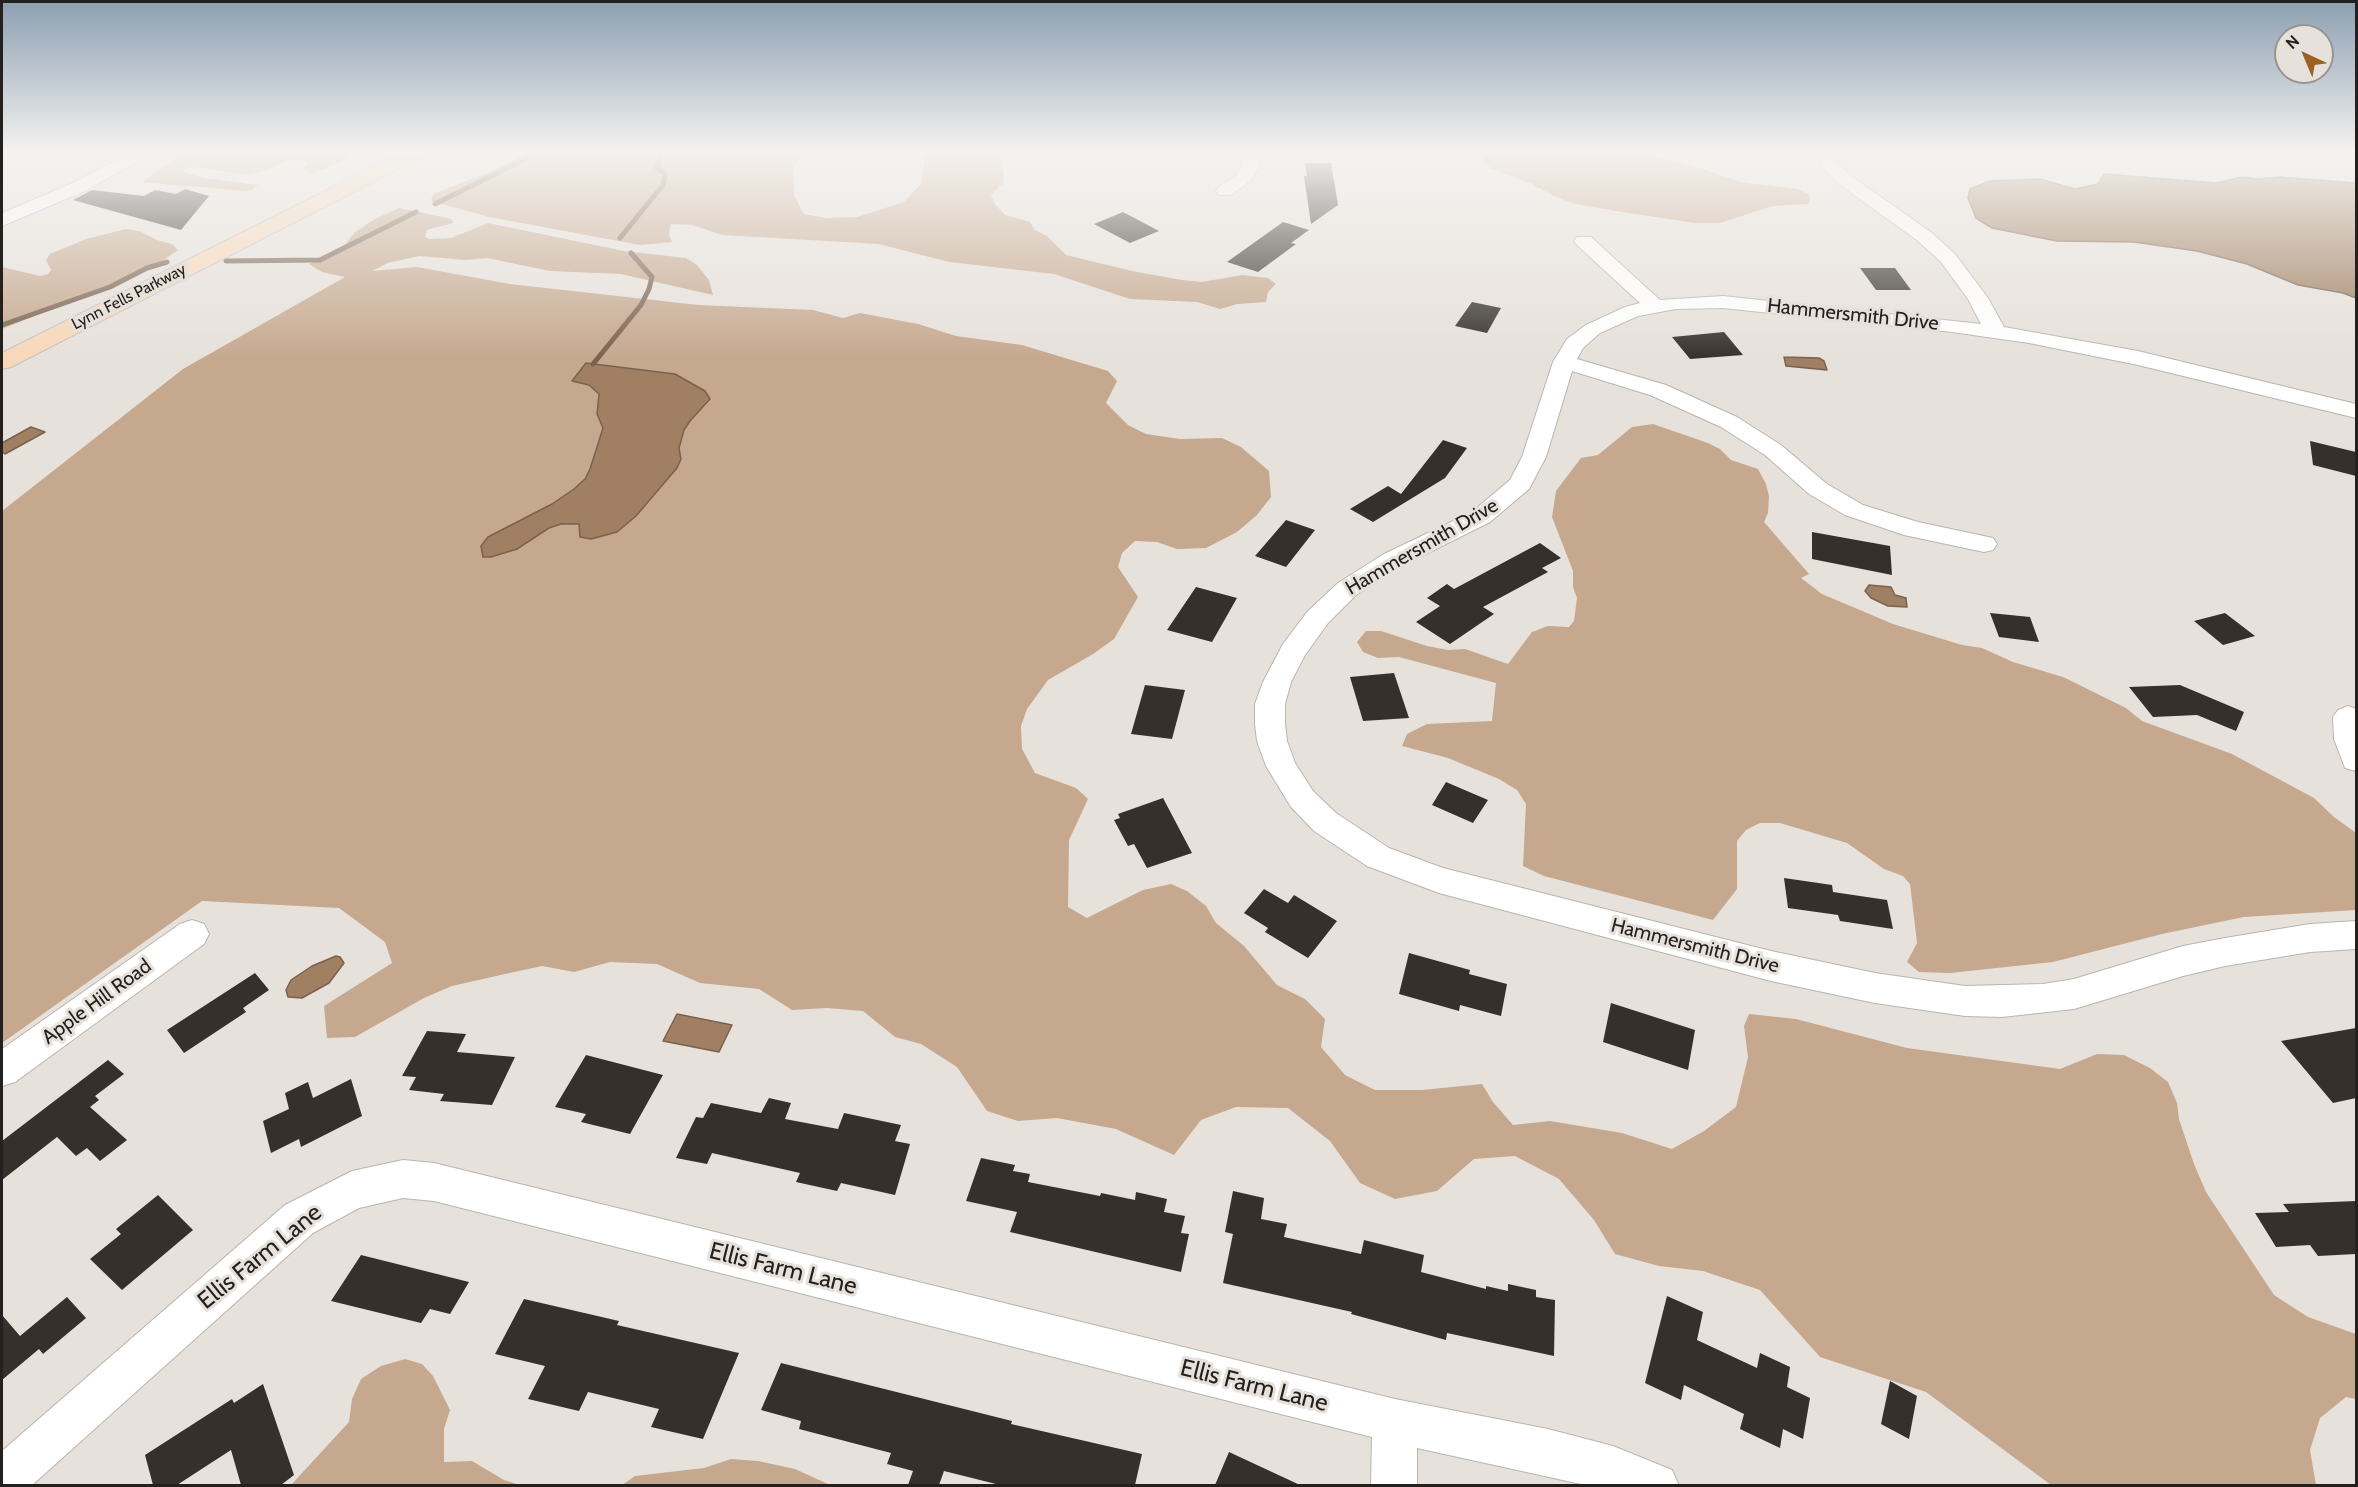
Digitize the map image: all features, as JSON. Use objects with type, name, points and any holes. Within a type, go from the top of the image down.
[{"type":"main road","name":"Lynn Fells Parkway","points":[[2,362],[280,221]]},
{"type":"street","points":[[1903,221],[1948,258],[1978,298],[1996,332]]},
{"type":"street","points":[[1584,241],[1655,306]]},
{"type":"street","name":"Hammersmith Drive","points":[[2356,411],[2194,370],[1996,332],[1770,306],[1697,302],[1655,306],[1618,316],[1593,329],[1575,344],[1563,362],[1534,457],[1520,484],[1481,517],[1393,560],[1347,589],[1305,633],[1276,682],[1270,704],[1272,741],[1281,766],[1302,799],[1350,840],[1378,857],[1439,880],[1810,975],[1923,997],[2002,1002],[2074,994],[2183,961],[2310,938],[2356,935]]},
{"type":"street","points":[[1563,362],[1647,386],[1729,422],[1766,445],[1818,489],[1854,510],[1913,529],[1984,544]]},
{"type":"street","points":[[2348,717],[2349,739],[2356,760]]},
{"type":"street","name":"Apple Hill Road","points":[[2,1070],[192,934]]},
{"type":"street","name":"Ellis Farm Lane","points":[[2,1481],[299,1219],[352,1190],[403,1179],[434,1182],[1395,1421],[1548,1452],[1613,1469],[1656,1485]]},
{"type":"street","points":[[1395,1421],[1395,1485]]},
{"type":"shaded area","points":[[371,221],[453,221],[427,230],[425,237],[430,239],[451,238],[488,223],[624,251],[686,258],[697,265],[709,280],[713,295],[621,274],[550,271],[487,258],[466,260],[419,256],[388,263],[372,271],[417,267],[510,284],[698,305],[813,310],[843,318],[860,313],[918,324],[956,336],[1022,345],[1108,371],[1117,381],[1106,403],[1128,425],[1146,434],[1180,439],[1222,438],[1241,447],[1269,471],[1271,497],[1257,515],[1237,532],[1206,548],[1177,549],[1157,542],[1135,541],[1122,553],[1118,567],[1138,597],[1114,639],[1048,680],[1027,709],[1021,726],[1022,749],[1035,773],[1076,788],[1088,799],[1069,840],[1068,907],[1087,918],[1143,890],[1171,884],[1187,891],[1206,906],[1216,923],[1244,946],[1277,985],[1305,999],[1325,1019],[1321,1047],[1345,1075],[1375,1090],[1422,1090],[1482,1084],[1493,1102],[1513,1125],[1550,1121],[1622,1133],[1672,1149],[1704,1131],[1736,1107],[1748,1057],[1744,1026],[1749,1014],[1796,1019],[1907,1048],[2060,1069],[2097,1054],[2124,1055],[2150,1068],[2168,1082],[2177,1103],[2179,1119],[2194,1164],[2206,1192],[2274,1295],[2308,1317],[2356,1334],[2356,1399],[2346,1397],[2320,1418],[2310,1450],[2316,1485],[2051,1485],[1926,1392],[1820,1357],[1760,1290],[1703,1271],[1659,1266],[1615,1254],[1594,1220],[1559,1179],[1515,1156],[1474,1159],[1437,1191],[1395,1199],[1360,1183],[1330,1141],[1288,1108],[1236,1107],[1201,1120],[1174,1155],[1116,1129],[1057,1118],[1018,1121],[987,1111],[957,1067],[921,1044],[895,1037],[863,1011],[827,1008],[792,1010],[759,989],[700,983],[657,964],[610,962],[574,972],[542,966],[505,974],[452,986],[424,998],[355,1037],[327,1038],[324,1006],[392,963],[385,942],[339,908],[202,901],[2,1043],[2,511],[183,369],[345,277],[322,272],[309,264],[346,244],[354,233]]},
{"type":"shaded area","points":[[513,221],[1028,221],[1066,255],[1182,280],[1202,282],[1242,275],[1268,278],[1276,284],[1268,292],[1266,302],[1237,304],[1220,309],[1197,302],[1130,299],[1054,274],[949,262],[879,244],[722,235],[692,225],[671,224],[669,235],[672,242],[640,245]]},
{"type":"shaded area","points":[[1684,221],[1725,221],[1720,223]]},
{"type":"shaded area","points":[[1981,221],[2356,221],[2356,298],[2343,293],[2298,285],[2247,264],[2197,251],[2134,242],[2057,241],[1992,228]]},
{"type":"shaded area","points":[[126,229],[139,231],[172,244],[178,250],[152,268],[2,329],[2,267],[40,276],[48,274],[51,270],[46,260],[50,254],[86,239]]},
{"type":"shaded area","points":[[1784,357],[1819,358],[1824,361],[1827,370],[1786,366]]},
{"type":"shaded area","points":[[586,363],[675,374],[705,391],[710,399],[684,430],[679,448],[681,459],[677,468],[636,516],[617,532],[591,539],[580,537],[579,524],[561,524],[549,528],[517,549],[491,557],[483,557],[481,546],[488,537],[552,504],[585,479],[603,428],[597,414],[599,394],[589,385],[572,381]]},
{"type":"shaded area","points":[[1653,424],[1708,443],[1720,449],[1731,460],[1758,469],[1769,496],[1768,513],[1764,522],[1809,574],[1801,578],[1822,594],[1893,624],[1962,645],[1982,648],[2013,662],[2063,677],[2126,708],[2142,721],[2232,754],[2314,798],[2356,833],[2356,910],[2244,917],[2162,934],[2053,962],[1950,973],[1919,972],[1907,962],[1917,943],[1910,884],[1903,876],[1884,869],[1847,843],[1780,823],[1760,823],[1746,830],[1737,841],[1737,889],[1713,920],[1544,876],[1523,866],[1526,804],[1517,790],[1499,779],[1448,758],[1402,746],[1407,734],[1427,724],[1492,721],[1496,683],[1399,657],[1378,658],[1363,652],[1357,642],[1366,631],[1381,631],[1427,646],[1448,650],[1465,649],[1508,664],[1532,632],[1548,626],[1569,627],[1574,621],[1577,598],[1573,587],[1573,571],[1552,517],[1556,491],[1581,458],[1598,455],[1632,427]]},
{"type":"shaded area","points":[[31,427],[45,432],[5,454],[2,452],[2,443]]},
{"type":"shaded area","points":[[1869,585],[1891,587],[1895,595],[1906,598],[1907,607],[1888,606],[1871,598],[1865,591]]},
{"type":"shaded area","points":[[336,956],[340,957],[344,963],[329,983],[302,998],[288,997],[286,990],[291,980],[312,966]]},
{"type":"shaded area","points":[[677,1014],[732,1025],[719,1052],[663,1041]]},
{"type":"shaded area","points":[[405,1359],[422,1364],[433,1376],[450,1410],[444,1429],[444,1462],[472,1461],[504,1480],[520,1485],[291,1485],[349,1422],[352,1399],[361,1379],[381,1366]]},
{"type":"shaded area","points":[[731,1459],[758,1461],[795,1469],[830,1485],[622,1485],[635,1476],[704,1468]]},
{"type":"building","points":[[150,221],[188,221],[181,230]]},
{"type":"building","points":[[1100,221],[1141,221],[1159,231],[1130,243],[1094,224]]},
{"type":"building","points":[[1283,222],[1309,230],[1291,243],[1296,244],[1258,272],[1227,262]]},
{"type":"building","points":[[1860,268],[1895,268],[1911,290],[1876,290]]},
{"type":"building","points":[[1472,302],[1501,308],[1487,333],[1455,326]]},
{"type":"building","points":[[1724,332],[1743,355],[1690,359],[1672,337]]},
{"type":"building","points":[[1443,440],[1467,448],[1445,478],[1373,522],[1350,509],[1388,486],[1401,494]]},
{"type":"building","points":[[2310,441],[2356,452],[2356,476],[2313,465]]},
{"type":"building","points":[[1286,520],[1315,530],[1286,567],[1255,556]]},
{"type":"building","points":[[1812,532],[1890,546],[1892,575],[1812,559]]},
{"type":"building","points":[[1540,543],[1561,558],[1542,568],[1548,572],[1483,607],[1494,614],[1450,644],[1416,622],[1440,606],[1427,598],[1447,584],[1454,589]]},
{"type":"building","points":[[1196,587],[1237,598],[1212,642],[1167,630]]},
{"type":"building","points":[[1990,613],[2030,617],[2039,642],[1999,637]]},
{"type":"building","points":[[2225,613],[2255,636],[2223,645],[2194,621]]},
{"type":"building","points":[[1394,673],[1409,718],[1363,721],[1350,677]]},
{"type":"building","points":[[1145,685],[1185,690],[1172,739],[1131,734]]},
{"type":"building","points":[[2180,685],[2244,712],[2236,731],[2197,715],[2153,717],[2129,687]]},
{"type":"building","points":[[1446,782],[1488,800],[1473,823],[1432,805]]},
{"type":"building","points":[[1163,798],[1192,853],[1147,868],[1134,844],[1128,846],[1114,820],[1120,818],[1118,814]]},
{"type":"building","points":[[1784,878],[1832,885],[1833,892],[1887,900],[1893,929],[1840,921],[1838,915],[1788,908]]},
{"type":"building","points":[[1264,889],[1288,903],[1294,895],[1337,921],[1308,958],[1265,932],[1268,928],[1244,913]]},
{"type":"building","points":[[1409,953],[1470,970],[1469,974],[1507,984],[1501,1016],[1460,1005],[1459,1011],[1399,994]]},
{"type":"building","points":[[255,973],[269,990],[243,1008],[246,1012],[184,1053],[167,1030]]},
{"type":"building","points":[[1611,1003],[1695,1030],[1688,1070],[1603,1042]]},
{"type":"building","points":[[2356,1028],[2356,1098],[2333,1103],[2281,1041]]},
{"type":"building","points":[[427,1031],[466,1034],[457,1052],[515,1057],[492,1105],[440,1101],[444,1094],[409,1090],[416,1077],[402,1076]]},
{"type":"building","points":[[586,1055],[663,1075],[630,1134],[581,1122],[586,1114],[555,1107]]},
{"type":"building","points":[[108,1060],[124,1074],[95,1096],[99,1100],[90,1107],[127,1140],[100,1161],[87,1148],[76,1156],[57,1137],[2,1180],[2,1141]]},
{"type":"building","points":[[351,1079],[362,1116],[301,1147],[299,1139],[271,1153],[263,1121],[289,1109],[285,1093],[308,1082],[313,1098]]},
{"type":"building","points":[[769,1098],[791,1103],[785,1119],[838,1129],[844,1113],[901,1125],[895,1141],[910,1144],[895,1195],[841,1183],[837,1191],[796,1182],[800,1173],[712,1153],[707,1164],[676,1158],[696,1117],[703,1118],[711,1103],[761,1113]]},
{"type":"building","points":[[981,1158],[1015,1165],[1013,1171],[1030,1174],[1028,1182],[1100,1196],[1101,1193],[1135,1200],[1136,1192],[1167,1199],[1164,1212],[1185,1216],[1181,1233],[1189,1234],[1181,1272],[1010,1232],[1017,1212],[966,1201]]},
{"type":"building","points":[[1233,1191],[1264,1198],[1261,1219],[1287,1224],[1284,1237],[1361,1254],[1364,1240],[1424,1255],[1421,1272],[1486,1289],[1486,1286],[1508,1291],[1508,1284],[1536,1290],[1536,1297],[1555,1300],[1554,1356],[1447,1333],[1446,1340],[1351,1314],[1352,1312],[1223,1283],[1233,1234],[1225,1232]]},
{"type":"building","points":[[158,1195],[193,1230],[122,1290],[90,1259],[121,1234],[116,1229]]},
{"type":"building","points":[[2356,1201],[2356,1254],[2318,1256],[2310,1245],[2276,1247],[2255,1213],[2289,1212],[2283,1204]]},
{"type":"building","points":[[361,1255],[469,1282],[450,1314],[430,1309],[421,1323],[331,1301]]},
{"type":"building","points":[[1667,1296],[1703,1312],[1697,1340],[1757,1368],[1760,1353],[1790,1367],[1787,1387],[1810,1398],[1803,1439],[1783,1429],[1780,1448],[1740,1429],[1744,1414],[1684,1385],[1681,1400],[1645,1383]]},
{"type":"building","points":[[67,1297],[86,1318],[43,1354],[39,1349],[2,1380],[2,1315],[20,1336]]},
{"type":"building","points":[[524,1299],[619,1321],[617,1325],[739,1353],[703,1439],[651,1427],[659,1409],[588,1392],[579,1411],[528,1399],[545,1366],[495,1354]]},
{"type":"building","points":[[781,1363],[1012,1421],[1011,1424],[1142,1454],[1135,1485],[1000,1485],[944,1471],[939,1485],[908,1485],[913,1471],[887,1464],[891,1453],[799,1429],[801,1421],[761,1410]]},
{"type":"building","points":[[1890,1381],[1917,1396],[1909,1439],[1881,1424]]},
{"type":"building","points":[[263,1384],[294,1475],[281,1485],[241,1485],[231,1450],[177,1485],[153,1485],[145,1455],[232,1399],[234,1403]]},
{"type":"building","points":[[1229,1452],[1300,1485],[1215,1485]]},
{"type":"waterway","points":[[226,261],[320,260],[397,221]]},
{"type":"waterway","points":[[620,238],[633,221]]},
{"type":"waterway","points":[[593,364],[641,305],[649,289],[652,277],[631,253]]},
{"type":"waterway","points":[[2,325],[110,287],[147,268],[167,262]]}]
